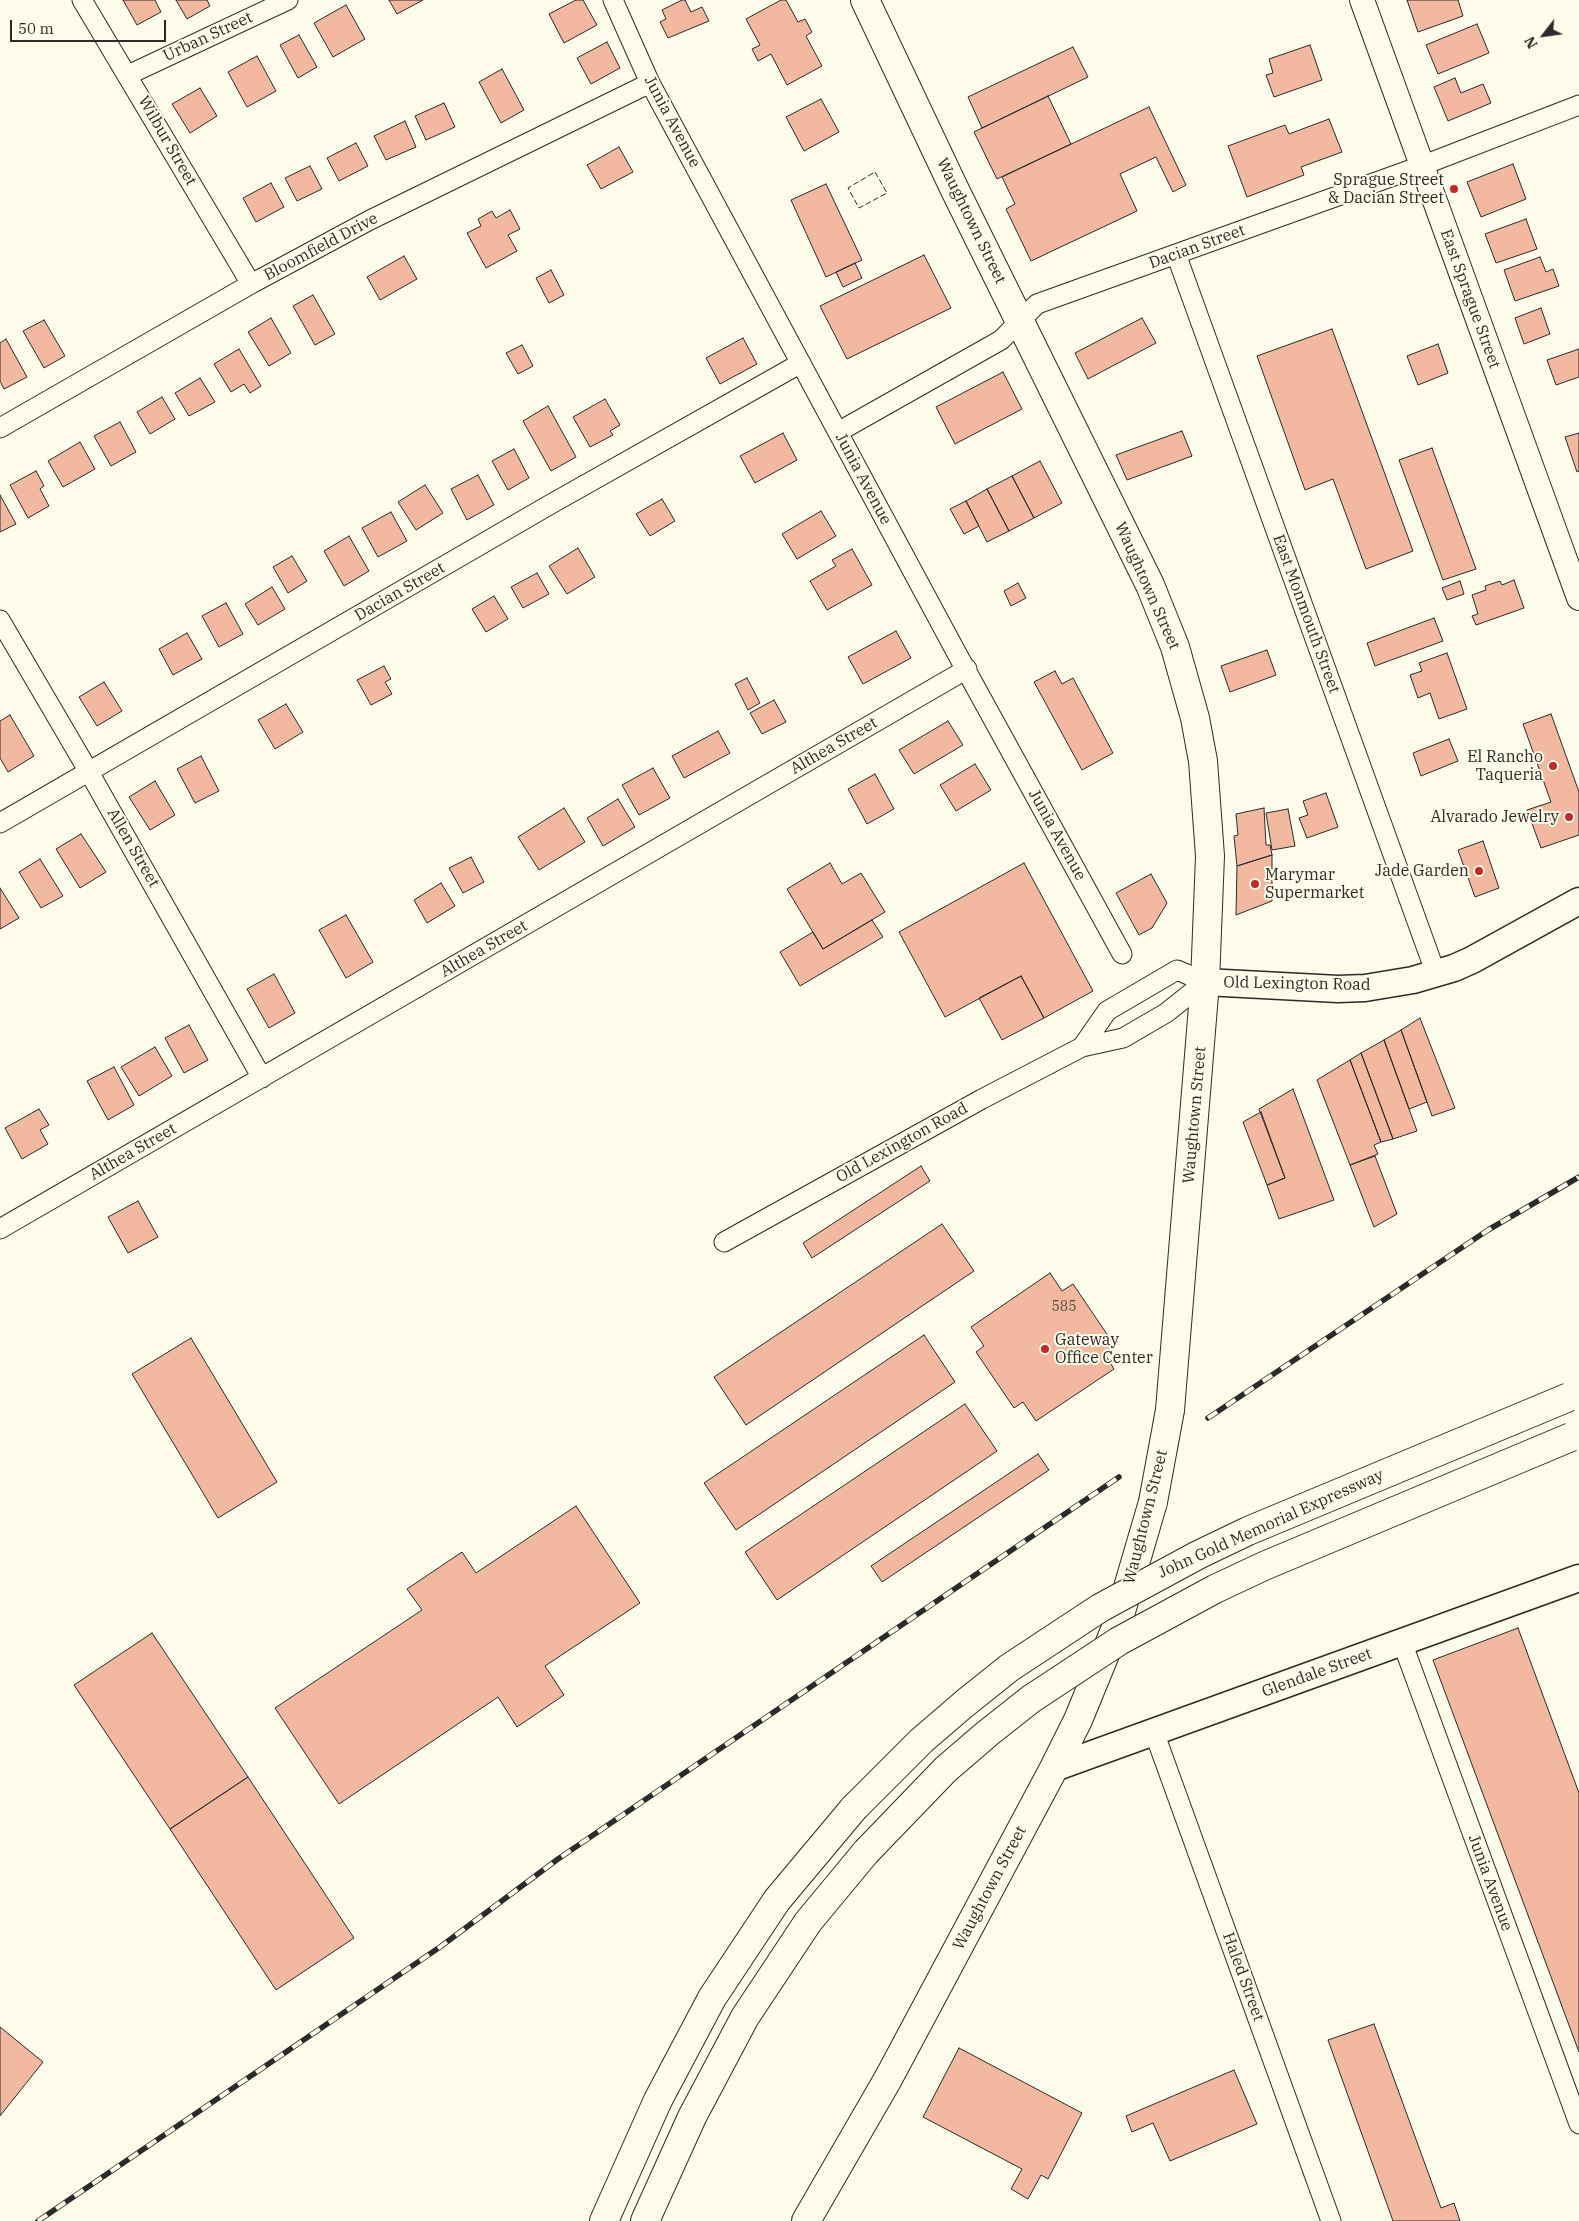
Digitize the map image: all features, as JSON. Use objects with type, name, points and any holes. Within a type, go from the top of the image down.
[{"type":"main road","name":"Waughtown Street","points":[[806,2221],[888,2079],[1054,1768],[1078,1720],[1117,1625],[1153,1502],[1170,1410],[1206,982],[1210,856],[1208,807],[1203,761],[1186,680],[1163,614],[865,0]]},
{"type":"main road","name":"Old Lexington Road","points":[[1206,982],[1338,989],[1390,984],[1436,974],[1472,960],[1579,901]]},
{"type":"main road","name":"John Gold Memorial Expressway","points":[[604,2221],[658,2100],[712,1998],[778,1900],[854,1808],[921,1741],[964,1704],[1009,1668],[1100,1608],[1198,1555],[1248,1531],[1574,1395]]},
{"type":"main road","points":[[645,2221],[692,2117],[745,2017],[808,1922],[866,1852],[940,1776],[988,1733],[1031,1699],[1120,1641],[1215,1589],[1264,1566],[1575,1436]]},
{"type":"main road","name":"Glendale Street","points":[[1054,1768],[1579,1578]]},
{"type":"street","name":"Wilbur Street","points":[[82,0],[251,284]]},
{"type":"street","name":"Urban Street","points":[[128,75],[288,0]]},
{"type":"street","name":"Junia Avenue","points":[[613,0],[650,83],[1122,954]]},
{"type":"street","name":"East Sprague Street","points":[[1362,0],[1579,598]]},
{"type":"street","name":"Bloomfield Drive","points":[[0,428],[251,284],[370,220],[650,83]]},
{"type":"street","name":"Dacian Street","points":[[838,432],[1001,340],[1037,304],[1421,166],[1579,105]]},
{"type":"street","name":"East Monmouth Street","points":[[1176,254],[1436,974]]},
{"type":"street","name":"Dacian Street","points":[[0,824],[542,509],[801,363]]},
{"type":"street","name":"Allen Street","points":[[0,620],[89,772],[262,1078]]},
{"type":"street","name":"Althea Street","points":[[0,1229],[967,669]]},
{"type":"street","name":"Old Lexington Road","points":[[1082,1046],[1107,1011],[1176,970],[1206,982]]},
{"type":"street","name":"Old Lexington Road","points":[[724,1242],[982,1099],[1082,1046],[1123,1038],[1166,1012],[1206,982]]},
{"type":"street","name":"Junia Avenue","points":[[1402,1642],[1579,2124]]},
{"type":"street","name":"Haled Street","points":[[1154,1732],[1331,2221]]},
{"type":"building","points":[[123,0],[155,0],[161,12],[137,25]]},
{"type":"building","points":[[176,0],[207,0],[210,6],[187,19]]},
{"type":"building","points":[[389,0],[423,0],[397,14]]},
{"type":"building","points":[[576,0],[583,0],[597,25],[564,43],[549,14]]},
{"type":"building","points":[[685,0],[691,12],[702,7],[709,21],[668,38],[660,22],[666,19],[662,10]]},
{"type":"building","points":[[781,0],[786,0],[798,22],[805,19],[812,32],[806,36],[822,66],[787,85],[771,54],[758,61],[752,49],[760,45],[746,19]]},
{"type":"building","points":[[1407,0],[1458,0],[1463,16],[1418,32]]},
{"type":"building","points":[[346,5],[365,39],[333,57],[314,23]]},
{"type":"building","points":[[1477,24],[1489,53],[1438,74],[1426,45]]},
{"type":"building","points":[[299,35],[317,67],[298,78],[280,45]]},
{"type":"building","points":[[607,42],[620,68],[591,84],[577,58]]},
{"type":"building","points":[[1310,45],[1322,80],[1274,97],[1266,75],[1273,73],[1269,59]]},
{"type":"building","points":[[1073,47],[1088,77],[982,128],[968,97]]},
{"type":"building","points":[[257,56],[276,91],[247,107],[228,72]]},
{"type":"building","points":[[502,69],[524,110],[501,123],[479,82]]},
{"type":"building","points":[[1455,78],[1461,93],[1483,84],[1491,103],[1448,121],[1434,87]]},
{"type":"building","points":[[200,88],[217,116],[190,133],[172,104]]},
{"type":"building","points":[[1048,96],[1071,144],[997,179],[974,132]]},
{"type":"building","points":[[821,99],[839,132],[804,151],[786,117]]},
{"type":"building","points":[[444,103],[455,127],[426,140],[415,116]]},
{"type":"building","points":[[1149,107],[1186,185],[1173,192],[1156,157],[1120,174],[1137,211],[1031,261],[1006,209],[1015,204],[1002,177]]},
{"type":"building","points":[[1329,119],[1342,152],[1301,167],[1304,175],[1247,197],[1228,146],[1285,125],[1289,134]]},
{"type":"building","points":[[405,121],[416,147],[386,160],[374,136]]},
{"type":"building","points":[[356,143],[368,166],[339,181],[327,158]]},
{"type":"building","points":[[619,147],[633,172],[601,189],[587,165]]},
{"type":"building","points":[[1513,164],[1526,199],[1481,217],[1467,182]]},
{"type":"building","points":[[310,166],[322,189],[297,201],[285,178]]},
{"type":"building","points":[[271,183],[284,207],[256,222],[243,198]]},
{"type":"building","points":[[826,184],[862,260],[826,277],[791,200]]},
{"type":"building","points":[[510,210],[520,229],[508,235],[517,251],[486,268],[467,233],[481,226],[478,219],[492,211],[496,218]]},
{"type":"building","points":[[1526,219],[1537,249],[1496,263],[1485,234]]},
{"type":"building","points":[[924,255],[951,308],[847,359],[820,306]]},
{"type":"building","points":[[404,256],[417,279],[380,300],[367,277]]},
{"type":"building","points":[[1540,257],[1546,272],[1553,269],[1559,286],[1515,301],[1504,270]]},
{"type":"building","points":[[855,263],[862,278],[843,287],[836,272]]},
{"type":"building","points":[[551,270],[564,295],[549,303],[536,278]]},
{"type":"building","points":[[313,295],[335,334],[315,345],[293,306]]},
{"type":"building","points":[[1541,308],[1550,334],[1524,344],[1515,318]]},
{"type":"building","points":[[271,318],[291,353],[269,366],[248,332]]},
{"type":"building","points":[[1142,318],[1156,343],[1088,379],[1075,353]]},
{"type":"building","points":[[44,320],[65,356],[44,368],[23,331]]},
{"type":"building","points":[[1332,329],[1413,551],[1366,569],[1333,479],[1305,490],[1257,356]]},
{"type":"building","points":[[743,338],[757,364],[720,384],[706,358]]},
{"type":"building","points":[[6,339],[27,377],[4,389],[0,381],[0,343]]},
{"type":"building","points":[[1438,344],[1448,373],[1418,385],[1407,356]]},
{"type":"building","points":[[522,345],[533,366],[518,374],[506,353]]},
{"type":"building","points":[[239,349],[261,386],[250,393],[244,384],[231,392],[214,364]]},
{"type":"building","points":[[1579,349],[1579,377],[1556,385],[1547,360]]},
{"type":"building","points":[[1003,372],[1022,409],[955,444],[936,407]]},
{"type":"building","points":[[200,378],[215,402],[189,416],[175,393]]},
{"type":"building","points":[[162,397],[175,419],[150,434],[137,412]]},
{"type":"building","points":[[605,399],[620,425],[610,431],[613,435],[590,447],[573,417]]},
{"type":"building","points":[[548,406],[576,457],[551,471],[523,421]]},
{"type":"building","points":[[120,422],[136,452],[111,466],[94,436]]},
{"type":"building","points":[[1182,431],[1192,456],[1127,480],[1116,455]]},
{"type":"building","points":[[783,433],[797,460],[755,483],[740,456]]},
{"type":"building","points":[[1579,433],[1579,471],[1577,472],[1565,437]]},
{"type":"building","points":[[80,442],[95,469],[63,487],[48,461]]},
{"type":"building","points":[[1432,448],[1476,569],[1443,580],[1399,460]]},
{"type":"building","points":[[514,449],[529,478],[508,490],[492,461]]},
{"type":"building","points":[[1040,461],[1062,503],[1034,518],[1012,476]]},
{"type":"building","points":[[36,471],[44,486],[40,489],[49,506],[28,518],[10,485]]},
{"type":"building","points":[[478,475],[494,505],[467,520],[451,489]]},
{"type":"building","points":[[1012,476],[1034,518],[1009,531],[987,489]]},
{"type":"building","points":[[425,485],[443,513],[416,530],[398,502]]},
{"type":"building","points":[[987,489],[1009,531],[987,542],[966,501]]},
{"type":"building","points":[[0,495],[16,524],[0,532]]},
{"type":"building","points":[[662,499],[675,521],[650,536],[636,514]]},
{"type":"building","points":[[966,501],[979,526],[964,534],[950,509]]},
{"type":"building","points":[[821,511],[836,536],[797,559],[782,534]]},
{"type":"building","points":[[391,512],[407,541],[378,557],[362,528]]},
{"type":"building","points":[[349,536],[369,571],[344,586],[324,551]]},
{"type":"building","points":[[578,548],[595,577],[567,594],[549,566]]},
{"type":"building","points":[[852,549],[872,585],[827,610],[810,581],[836,566],[832,560]]},
{"type":"building","points":[[292,556],[307,581],[288,593],[273,567]]},
{"type":"building","points":[[537,573],[549,594],[523,608],[511,587]]},
{"type":"building","points":[[1514,580],[1524,608],[1476,625],[1472,616],[1478,614],[1472,595],[1486,590],[1485,586],[1500,581],[1502,585]]},
{"type":"building","points":[[1460,581],[1464,594],[1447,600],[1442,588]]},
{"type":"building","points":[[1018,583],[1026,598],[1011,606],[1004,591]]},
{"type":"building","points":[[272,587],[285,609],[258,625],[245,604]]},
{"type":"building","points":[[494,596],[508,619],[486,632],[472,609]]},
{"type":"building","points":[[226,603],[243,634],[219,647],[202,616]]},
{"type":"building","points":[[1434,618],[1443,641],[1375,666],[1367,643]]},
{"type":"building","points":[[896,631],[911,658],[863,684],[848,657]]},
{"type":"building","points":[[187,633],[202,659],[173,675],[159,649]]},
{"type":"building","points":[[1267,650],[1276,675],[1230,692],[1221,666]]},
{"type":"building","points":[[1447,653],[1467,709],[1439,719],[1430,693],[1418,698],[1410,675],[1422,671],[1419,663]]},
{"type":"building","points":[[384,666],[391,679],[385,682],[392,694],[371,705],[357,680]]},
{"type":"building","points":[[1055,671],[1062,684],[1073,678],[1113,753],[1082,770],[1034,682]]},
{"type":"building","points":[[747,678],[760,703],[748,710],[735,684]]},
{"type":"building","points":[[104,682],[122,711],[97,726],[79,697]]},
{"type":"building","points":[[774,700],[786,722],[762,734],[750,713]]},
{"type":"building","points":[[286,704],[303,732],[275,749],[258,720]]},
{"type":"building","points":[[1551,714],[1579,792],[1579,835],[1541,848],[1527,810],[1551,802],[1523,724]]},
{"type":"building","points":[[10,715],[34,756],[8,772],[0,758],[0,721]]},
{"type":"building","points":[[948,721],[963,745],[914,774],[899,750]]},
{"type":"building","points":[[718,731],[730,753],[684,778],[672,756]]},
{"type":"building","points":[[1449,739],[1458,761],[1421,776],[1413,753]]},
{"type":"building","points":[[201,756],[219,791],[195,803],[177,769]]},
{"type":"building","points":[[975,764],[991,790],[956,811],[940,785]]},
{"type":"building","points":[[653,768],[670,798],[639,815],[622,785]]},
{"type":"building","points":[[875,774],[894,809],[867,824],[848,789]]},
{"type":"building","points":[[155,781],[175,815],[150,830],[129,797]]},
{"type":"building","points":[[1326,793],[1338,827],[1307,838],[1299,818],[1308,815],[1303,801]]},
{"type":"building","points":[[618,799],[635,827],[603,846],[587,818]]},
{"type":"building","points":[[564,808],[585,842],[539,870],[518,837]]},
{"type":"building","points":[[1264,808],[1266,845],[1270,845],[1272,855],[1237,866],[1234,836],[1238,835],[1236,814]]},
{"type":"building","points":[[1288,809],[1295,846],[1272,850],[1266,813]]},
{"type":"building","points":[[81,834],[106,872],[80,888],[56,849]]},
{"type":"building","points":[[1483,841],[1499,888],[1475,897],[1458,850]]},
{"type":"building","name":"Marymar Supermarket","points":[[1272,855],[1272,901],[1236,915],[1237,866]]},
{"type":"building","points":[[471,857],[484,882],[463,893],[449,868]]},
{"type":"building","points":[[40,859],[63,896],[41,908],[19,872]]},
{"type":"building","points":[[830,863],[842,884],[861,873],[885,912],[823,949],[787,889]]},
{"type":"building","points":[[1024,863],[1093,991],[1044,1018],[1021,976],[945,1017],[899,932]]},
{"type":"building","points":[[1151,874],[1167,903],[1152,928],[1139,935],[1116,893]]},
{"type":"building","points":[[441,883],[455,906],[427,923],[414,900]]},
{"type":"building","points":[[0,888],[19,918],[0,929]]},
{"type":"building","points":[[346,915],[373,962],[346,978],[319,930]]},
{"type":"building","points":[[872,920],[883,937],[800,986],[780,952],[813,932],[823,949]]},
{"type":"building","points":[[274,974],[295,1013],[269,1028],[247,989]]},
{"type":"building","points":[[1021,976],[1044,1018],[1002,1040],[979,998]]},
{"type":"building","points":[[1420,1018],[1455,1108],[1432,1116],[1401,1030]]},
{"type":"building","points":[[189,1025],[208,1060],[184,1073],[165,1038]]},
{"type":"building","points":[[1401,1030],[1427,1102],[1409,1109],[1384,1040]]},
{"type":"building","points":[[1384,1040],[1417,1131],[1393,1139],[1361,1053]]},
{"type":"building","points":[[155,1047],[172,1076],[139,1096],[121,1067]]},
{"type":"building","points":[[1361,1053],[1393,1139],[1381,1142],[1350,1060]]},
{"type":"building","points":[[1350,1060],[1381,1142],[1374,1145],[1378,1154],[1350,1165],[1317,1080]]},
{"type":"building","points":[[114,1067],[134,1105],[108,1120],[87,1081]]},
{"type":"building","points":[[1293,1089],[1334,1200],[1279,1219],[1267,1185],[1285,1178],[1259,1109]]},
{"type":"building","points":[[39,1109],[49,1125],[40,1130],[48,1144],[22,1159],[5,1128]]},
{"type":"building","points":[[1261,1112],[1285,1178],[1267,1185],[1243,1122]]},
{"type":"building","points":[[1375,1156],[1397,1214],[1374,1227],[1350,1165]]},
{"type":"building","points":[[921,1166],[930,1181],[812,1258],[803,1243]]},
{"type":"building","points":[[138,1201],[158,1237],[128,1253],[108,1217]]},
{"type":"building","points":[[942,1224],[974,1271],[746,1425],[714,1377]]},
{"type":"building","name":"Gateway Office Center","points":[[1050,1273],[1062,1291],[1073,1284],[1115,1346],[1104,1353],[1114,1369],[1036,1421],[1023,1402],[1014,1408],[976,1352],[984,1346],[971,1327]]},
{"type":"building","points":[[924,1335],[955,1382],[736,1530],[704,1483]]},
{"type":"building","points":[[191,1338],[277,1482],[218,1518],[132,1374]]},
{"type":"building","points":[[965,1404],[997,1451],[777,1600],[745,1552]]},
{"type":"building","points":[[1038,1454],[1049,1470],[882,1582],[871,1566]]},
{"type":"building","points":[[576,1506],[640,1603],[545,1666],[564,1695],[517,1727],[498,1697],[339,1804],[275,1708],[422,1610],[407,1589],[462,1552],[476,1573]]},
{"type":"building","points":[[1518,1628],[1579,1793],[1579,2052],[1433,1660]]},
{"type":"building","points":[[152,1633],[248,1777],[170,1829],[74,1685]]},
{"type":"building","points":[[248,1777],[354,1938],[276,1990],[170,1829]]},
{"type":"building","points":[[1374,2024],[1441,2208],[1454,2203],[1460,2221],[1393,2221],[1328,2040]]},
{"type":"building","points":[[0,2027],[43,2062],[0,2116]]},
{"type":"building","points":[[959,2048],[1082,2113],[1048,2179],[1041,2175],[1028,2199],[1011,2189],[1022,2169],[923,2117]]},
{"type":"building","points":[[1234,2070],[1257,2124],[1170,2161],[1153,2123],[1132,2132],[1126,2116]]},
{"type":"railway","points":[[1208,1418],[1488,1230],[1579,1177]]},
{"type":"railway","points":[[38,2221],[440,1947],[558,1859],[1119,1477]]},
{"type":"fence","points":[[875,172],[887,193],[859,208],[848,188],[875,172]]},
{"type":"place","name":"Sprague Street & Dacian Street","points":[[1454,189]]},
{"type":"place","name":"El Rancho Taqueria","points":[[1553,766]]},
{"type":"place","name":"Alvarado Jewelry","points":[[1569,817]]},
{"type":"place","name":"Jade Garden","points":[[1479,871]]},
{"type":"place","name":"Marymar Supermarket","points":[[1255,884]]},
{"type":"place","name":"Gateway Office Center","points":[[1045,1349]]}]
